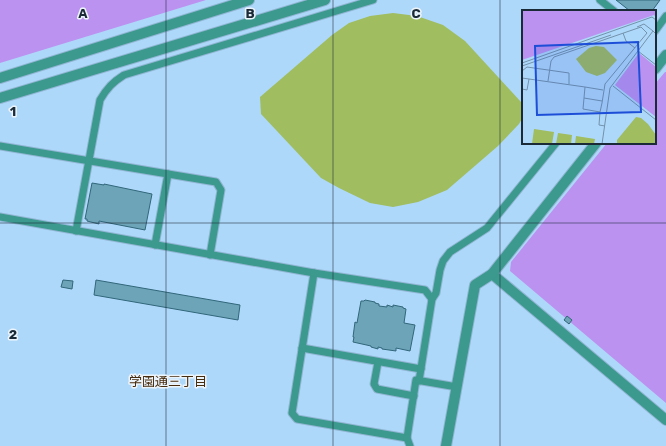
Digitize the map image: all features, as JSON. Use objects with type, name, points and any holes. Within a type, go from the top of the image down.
[{"type":"street","points":[[0,78],[249,0]]},
{"type":"street","points":[[0,98],[325,0]]},
{"type":"street","points":[[656,68],[665,58]]},
{"type":"street","points":[[446,446],[475,285],[492,274],[595,144]]},
{"type":"street","points":[[492,274],[666,420]]},
{"type":"lane","points":[[76,231],[100,100],[106,89],[116,80],[124,75],[373,0]]},
{"type":"lane","points":[[600,0],[613,10]]},
{"type":"lane","points":[[656,30],[666,16]]},
{"type":"lane","points":[[419,381],[432,299],[436,293],[443,261],[450,252],[486,228],[555,144]]},
{"type":"lane","points":[[0,146],[216,182],[220,190],[210,254]]},
{"type":"lane","points":[[155,245],[168,174]]},
{"type":"lane","points":[[0,217],[314,273],[425,290],[432,299]]},
{"type":"lane","points":[[314,273],[292,413],[297,419],[407,438]]},
{"type":"lane","points":[[302,348],[421,369]]},
{"type":"lane","points":[[378,362],[374,384],[377,389],[414,396]]},
{"type":"lane","points":[[410,446],[407,438],[416,380],[457,387]]},
{"type":"green space","points":[[393,13],[417,16],[443,25],[465,41],[522,104],[522,119],[519,124],[498,146],[447,190],[418,202],[393,207],[370,203],[321,178],[261,114],[260,97],[332,35],[349,23],[370,16]]},
{"type":"shaded area","points":[[0,0],[206,0],[0,63]]},
{"type":"shaded area","points":[[666,72],[666,403],[510,271],[511,262],[606,144],[656,144],[656,83]]},
{"type":"building","points":[[616,0],[660,0],[653,10],[629,10]]},
{"type":"building","points":[[92,183],[152,194],[145,230],[99,221],[99,224],[87,221],[87,219],[85,219]]},
{"type":"building","points":[[63,280],[73,281],[72,289],[61,287]]},
{"type":"building","points":[[96,280],[240,305],[238,320],[94,295]]},
{"type":"building","points":[[365,300],[375,302],[379,304],[379,306],[387,307],[387,305],[393,307],[393,305],[406,309],[404,323],[415,325],[410,351],[396,348],[396,351],[378,347],[378,349],[353,342],[355,322],[357,323],[361,301]]},
{"type":"building","points":[[567,316],[572,320],[569,324],[564,320]]},
{"type":"district","name":"学園通三丁目","points":[[168,381]]}]
